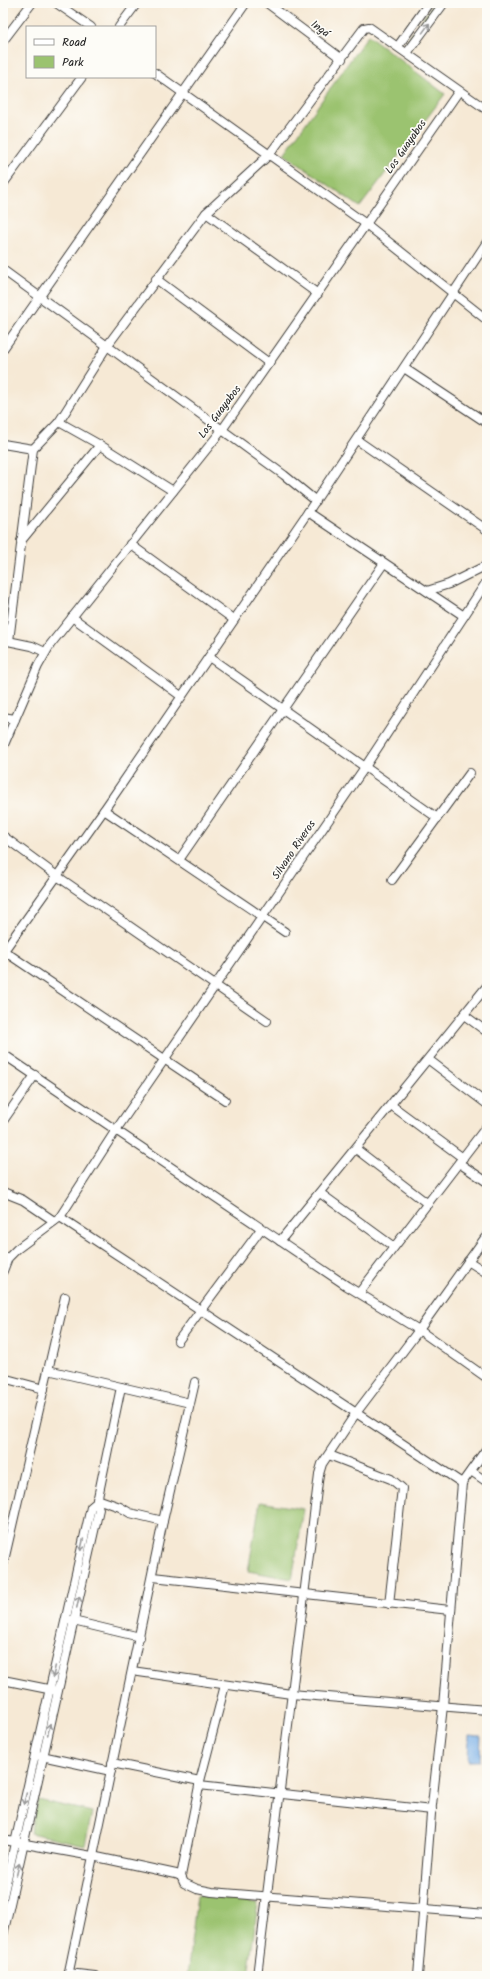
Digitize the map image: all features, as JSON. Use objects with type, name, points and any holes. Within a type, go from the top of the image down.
[{"type":"street","points":[[3,41],[32,3]]},
{"type":"street","points":[[56,3],[90,26]]},
{"type":"street","points":[[120,26],[137,3]]},
{"type":"street","points":[[3,349],[246,3]]},
{"type":"street","name":"Ingá","points":[[267,3],[342,59]]},
{"type":"street","points":[[398,46],[429,3]]},
{"type":"street","points":[[407,53],[444,3]]},
{"type":"street","points":[[45,652],[32,646],[6,641],[33,448],[59,422],[107,346],[206,213],[269,155],[366,27],[398,46],[487,110]]},
{"type":"street","points":[[156,74],[366,224],[487,320]]},
{"type":"street","points":[[3,184],[81,78]]},
{"type":"street","name":"Los Guayabos","points":[[3,747],[45,652],[222,430],[459,90]]},
{"type":"street","points":[[206,213],[318,294]]},
{"type":"street","points":[[226,1100],[4,952],[104,810],[357,440],[487,242]]},
{"type":"street","points":[[3,270],[316,500]]},
{"type":"street","points":[[156,279],[269,363]]},
{"type":"street","points":[[404,368],[487,423]]},
{"type":"street","points":[[59,422],[100,445],[173,491]]},
{"type":"street","points":[[357,440],[487,530]]},
{"type":"street","points":[[3,444],[33,448]]},
{"type":"street","points":[[21,542],[100,445]]},
{"type":"street","points":[[308,512],[464,616]]},
{"type":"street","points":[[130,544],[234,619]]},
{"type":"street","points":[[179,860],[384,563]]},
{"type":"street","points":[[427,591],[449,584],[487,565]]},
{"type":"street","name":"Silvano Riveros","points":[[57,1219],[116,1130],[365,767],[487,581]]},
{"type":"street","points":[[72,617],[181,696]]},
{"type":"street","points":[[209,657],[282,710],[436,817]]},
{"type":"street","points":[[3,717],[15,719]]},
{"type":"street","points":[[392,880],[436,817],[470,772]]},
{"type":"street","points":[[104,810],[285,932]]},
{"type":"street","points":[[3,836],[57,876],[267,1021]]},
{"type":"street","points":[[280,1241],[429,1060],[487,986]]},
{"type":"street","points":[[464,1015],[487,1032]]},
{"type":"street","points":[[3,1054],[261,1229],[419,1330],[487,1378]]},
{"type":"street","points":[[429,1060],[487,1104]]},
{"type":"street","points":[[3,1121],[34,1075]]},
{"type":"street","points":[[391,1106],[487,1182]]},
{"type":"street","points":[[359,1293],[487,1126]]},
{"type":"street","points":[[356,1149],[428,1204]]},
{"type":"street","points":[[3,1192],[23,1200],[57,1219],[201,1310],[462,1483]]},
{"type":"street","points":[[320,1193],[394,1247]]},
{"type":"street","points":[[3,1271],[8,1258],[16,1249],[57,1219]]},
{"type":"street","points":[[178,1341],[261,1229]]},
{"type":"street","points":[[257,1976],[278,1794],[319,1474],[322,1464],[356,1413],[419,1330],[487,1235]]},
{"type":"street","points":[[468,1260],[487,1273]]},
{"type":"street","points":[[3,1565],[65,1296]]},
{"type":"street","points":[[48,1370],[190,1403]]},
{"type":"street","points":[[3,1378],[44,1389]]},
{"type":"street","points":[[95,1976],[68,1975],[92,1856],[140,1637],[163,1521],[195,1382]]},
{"type":"street","points":[[3,1896],[15,1842],[39,1755],[70,1620],[91,1507],[97,1501],[121,1387]]},
{"type":"street","points":[[418,1976],[422,1910],[443,1706],[462,1483],[487,1448]]},
{"type":"street","points":[[329,1455],[391,1479],[402,1488],[389,1604]]},
{"type":"street","points":[[471,1471],[487,1482]]},
{"type":"street","points":[[97,1501],[120,1507],[130,1513],[163,1521]]},
{"type":"street","points":[[152,1577],[450,1610]]},
{"type":"street","points":[[70,1620],[140,1637]]},
{"type":"street","points":[[132,1671],[291,1694],[487,1710]]},
{"type":"street","points":[[3,1680],[54,1690]]},
{"type":"street","points":[[225,1685],[200,1783],[181,1876],[184,1883],[197,1889],[239,1895],[487,1914]]},
{"type":"street","points":[[39,1755],[200,1783],[278,1794],[432,1810]]},
{"type":"street","points":[[3,1935],[24,1843],[39,1755]]},
{"type":"street","points":[[3,1840],[92,1856],[181,1876]]},
{"type":"green space","points":[[434,3],[438,3],[405,46],[405,44]]},
{"type":"green space","points":[[368,35],[445,94],[360,207],[284,154]]},
{"type":"green space","points":[[260,1502],[304,1509],[292,1579],[248,1571]]},
{"type":"green space","points":[[38,1800],[92,1812],[85,1845],[30,1833]]},
{"type":"green space","points":[[197,1895],[258,1903],[248,1976],[187,1976]]},
{"type":"water","points":[[469,1735],[481,1736],[480,1761],[468,1761]]}]
